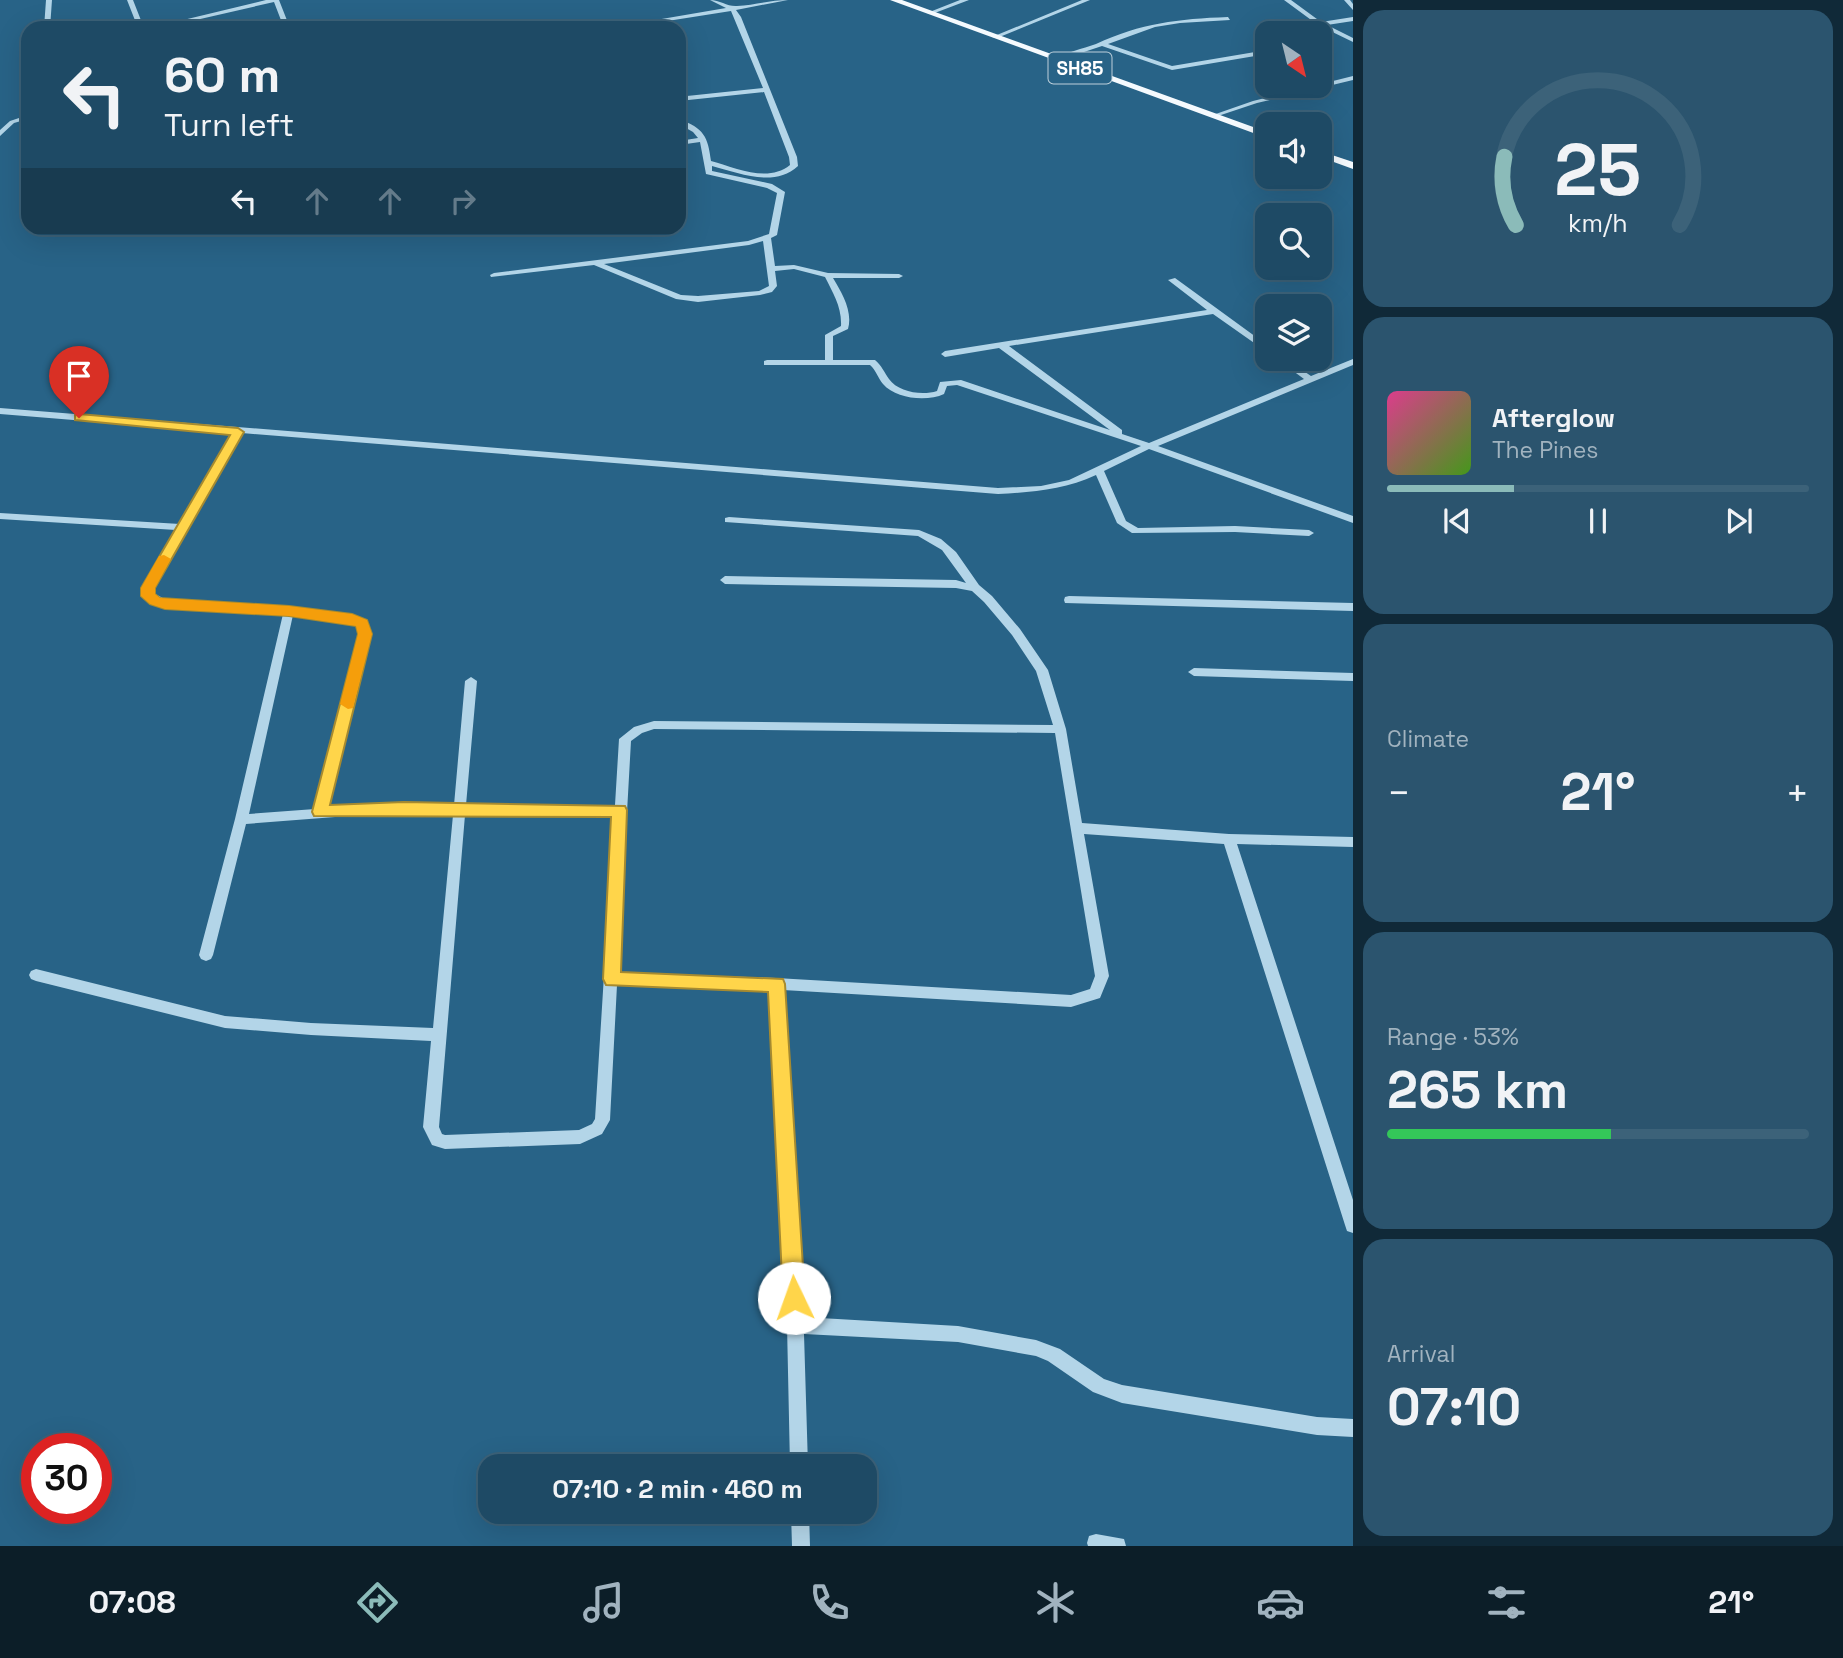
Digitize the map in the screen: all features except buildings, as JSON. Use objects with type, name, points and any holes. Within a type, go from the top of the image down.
[{"type":"main road","name":"SH85","points":[[894,0],[1255,131]]},
{"type":"main road","points":[[1332,158],[1353,166]]},
{"type":"street","points":[[48,21],[49,0]]},
{"type":"street","points":[[130,0],[138,21]]},
{"type":"street","points":[[183,21],[275,0],[285,21]]},
{"type":"street","points":[[709,163],[763,175],[778,175],[794,166],[732,8],[713,0]]},
{"type":"street","points":[[654,21],[785,0]]},
{"type":"street","points":[[930,13],[966,0]]},
{"type":"street","points":[[995,37],[1087,0]]},
{"type":"street","points":[[1287,0],[1316,21]]},
{"type":"street","points":[[1347,0],[1353,8]]},
{"type":"street","points":[[1058,59],[1154,25],[1228,19]]},
{"type":"street","points":[[1332,22],[1353,19]]},
{"type":"street","points":[[1332,30],[1353,40]]},
{"type":"street","points":[[1100,43],[1172,68],[1255,54]]},
{"type":"street","points":[[1213,116],[1255,102],[1353,78]]},
{"type":"street","points":[[686,99],[766,90]]},
{"type":"street","points":[[0,134],[12,122],[21,119]]},
{"type":"street","points":[[494,275],[767,239],[773,235],[781,192],[769,186],[709,172],[704,139],[686,125]]},
{"type":"street","points":[[686,142],[704,139]]},
{"type":"street","points":[[594,262],[658,291],[679,297],[698,299],[769,290],[773,286],[767,239]]},
{"type":"street","points":[[771,269],[794,267],[816,275],[900,276]]},
{"type":"street","points":[[828,275],[844,309],[846,323],[845,327],[829,335],[829,362]]},
{"type":"street","points":[[1172,281],[1255,340]]},
{"type":"street","points":[[945,354],[1215,311]]},
{"type":"street","points":[[1001,345],[1128,439]]},
{"type":"street","points":[[767,363],[872,362],[880,367],[886,381],[904,392],[934,396],[941,392],[943,384],[957,382],[1149,446],[1353,520]]},
{"type":"street","points":[[0,411],[954,489],[1041,489],[1072,482],[1149,446],[1353,362]]},
{"type":"street","points":[[1298,371],[1311,380]]},
{"type":"street","points":[[238,432],[148,588],[148,596],[165,604],[289,611],[352,619],[362,623],[365,634],[320,812]]},
{"type":"street","points":[[1099,471],[1122,523],[1136,531],[1235,529],[1309,533]]},
{"type":"street","points":[[0,516],[182,527]]},
{"type":"street","points":[[612,979],[776,984],[1071,1001],[1095,994],[1102,976],[1060,729],[1042,670],[1016,632],[975,588],[946,547],[934,537],[919,533],[729,520]]},
{"type":"street","points":[[725,580],[956,584],[975,588]]},
{"type":"street","points":[[1069,600],[1353,607]]},
{"type":"street","points":[[206,955],[241,819],[289,611]]},
{"type":"street","points":[[1194,672],[1353,677]]},
{"type":"street","points":[[471,681],[431,1127],[438,1140],[445,1142],[580,1137],[590,1134],[602,1120],[625,740],[638,730],[654,725],[1060,729]]},
{"type":"street","points":[[241,819],[320,812],[404,809],[619,810]]},
{"type":"street","points":[[1076,828],[1229,839],[1353,842]]},
{"type":"street","points":[[1229,839],[1353,1225]]},
{"type":"street","points":[[36,975],[225,1022],[438,1035]]},
{"type":"street","points":[[776,984],[795,1325],[799,1454]]},
{"type":"street","points":[[795,1325],[958,1334],[1036,1348],[1054,1356],[1098,1386],[1122,1394],[1317,1426],[1353,1428]]},
{"type":"street","points":[[800,1524],[801,1546]]},
{"type":"street","points":[[1096,1543],[1117,1546]]},
{"type":"slow traffic","points":[[164,559],[148,588],[148,596],[155,601],[165,604],[289,611],[352,619],[362,623],[365,634],[348,704]]},
{"type":"route","points":[[79,418],[238,432],[148,588],[148,596],[165,604],[289,611],[352,619],[362,623],[365,634],[320,812],[404,809],[619,810],[612,979],[776,984],[794,1298]]}]
